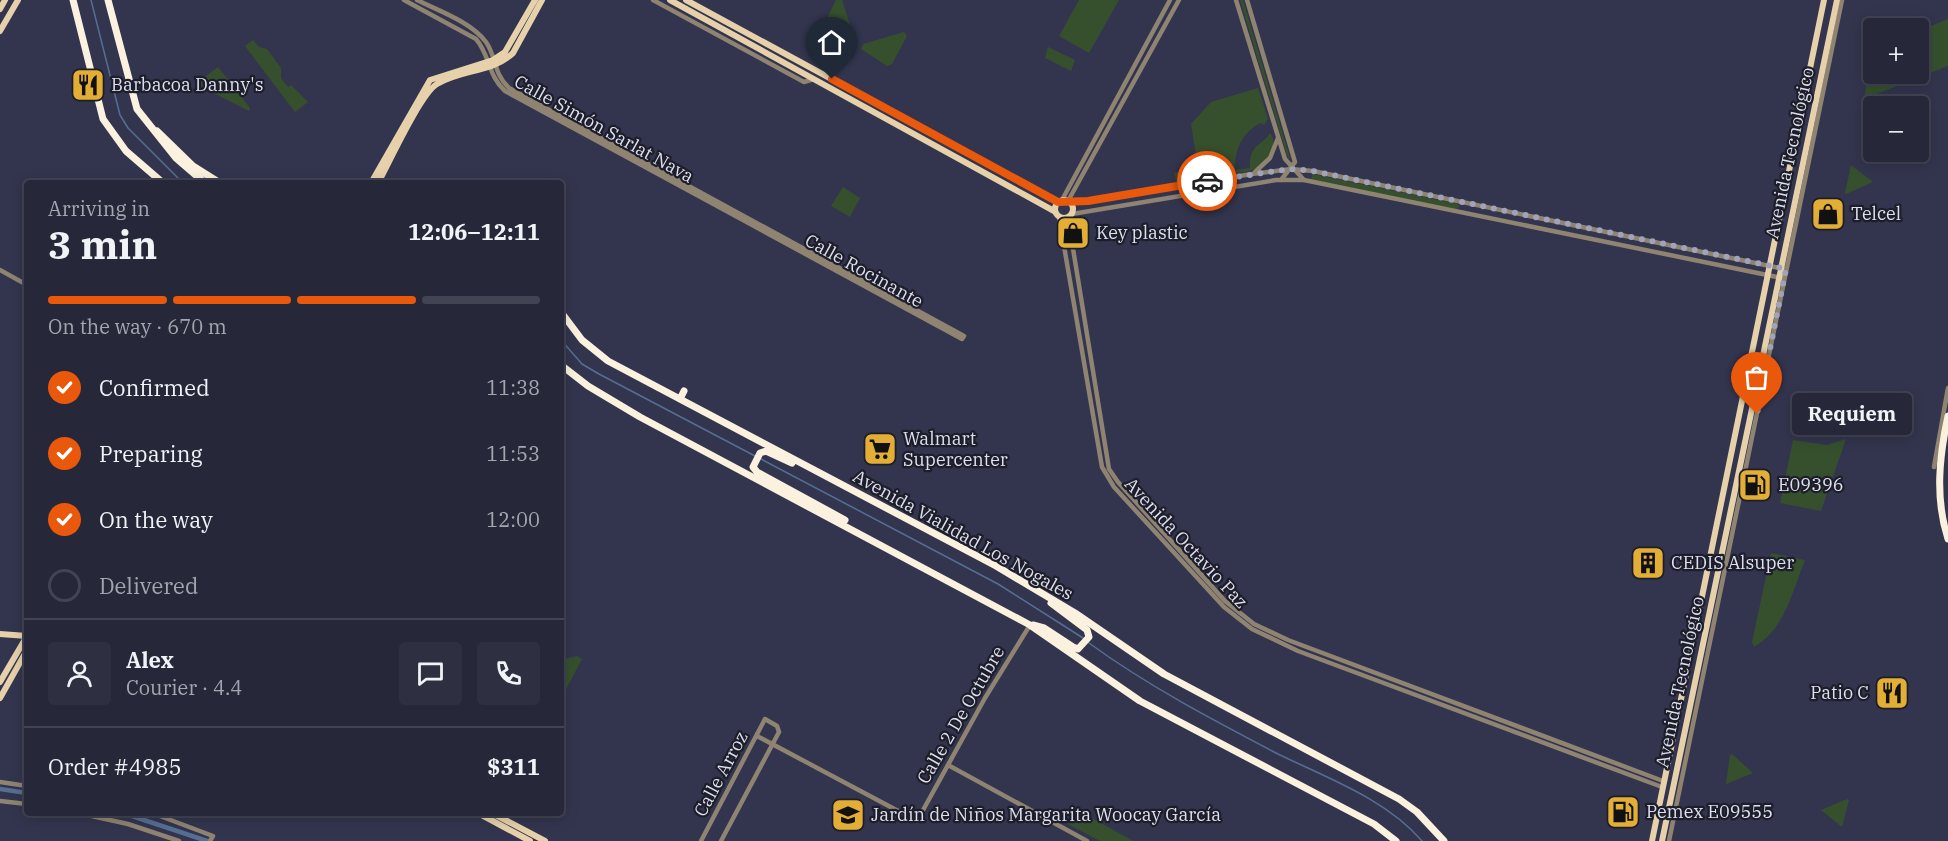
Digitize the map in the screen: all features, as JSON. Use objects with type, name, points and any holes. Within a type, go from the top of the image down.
[{"type":"highway","points":[[73,0],[103,119],[117,141],[154,180]]},
{"type":"highway","points":[[108,0],[132,97],[142,118],[176,158],[202,180]]},
{"type":"highway","points":[[142,118],[193,166],[215,180]]},
{"type":"highway","points":[[146,170],[159,180]]},
{"type":"highway","name":"Avenida Vialidad Los Nogales","points":[[564,316],[582,340],[594,351],[1040,591],[1164,674],[1399,799],[1417,812],[1444,841]]},
{"type":"highway","points":[[564,367],[588,386],[640,417],[859,531],[1030,625],[1140,700],[1374,824],[1396,841]]},
{"type":"highway","points":[[680,399],[684,390]]},
{"type":"highway","points":[[1934,467],[1948,416]]},
{"type":"highway","points":[[1942,444],[1940,495],[1948,539]]},
{"type":"highway","points":[[859,531],[836,514],[757,472],[753,466],[760,453],[769,452],[870,500]]},
{"type":"highway","points":[[1030,625],[1039,626],[1073,647],[1080,648],[1089,637],[1087,630],[1058,609],[1040,591]]},
{"type":"main road","points":[[0,9],[5,0]]},
{"type":"main road","points":[[0,31],[18,0]]},
{"type":"main road","points":[[373,180],[430,80],[490,64],[509,46],[535,0]]},
{"type":"main road","points":[[380,180],[433,86],[513,53],[543,0]]},
{"type":"main road","points":[[670,0],[1054,211],[1059,217],[1070,216],[1064,201],[686,0]]},
{"type":"main road","name":"Avenida Tecnológico","points":[[1652,841],[1824,0]]},
{"type":"main road","name":"Avenida Tecnológico","points":[[1662,841],[1733,499],[1784,269],[1837,0]]},
{"type":"main road","points":[[1054,211],[1064,201]]},
{"type":"main road","points":[[1722,497],[1733,499]]},
{"type":"main road","points":[[0,634],[24,636]]},
{"type":"main road","points":[[0,682],[24,641]]},
{"type":"main road","points":[[0,698],[24,655]]},
{"type":"main road","points":[[484,816],[530,841]]},
{"type":"main road","points":[[498,816],[545,841]]},
{"type":"street","name":"Calle Simón Sarlat Nava","points":[[404,0],[476,39],[483,48],[498,84],[505,91],[753,223]]},
{"type":"street","name":"Calle Simón Sarlat Nava","points":[[417,0],[478,34],[487,44],[490,64]]},
{"type":"street","points":[[652,0],[804,82],[814,79]]},
{"type":"street","points":[[1064,201],[1170,0]]},
{"type":"street","points":[[1064,201],[1179,0]]},
{"type":"street","points":[[1236,0],[1286,164],[1304,180]]},
{"type":"street","points":[[1247,0],[1295,162],[1281,180]]},
{"type":"street","points":[[1064,201],[1291,169],[1469,202],[1784,269],[1842,0]]},
{"type":"street","points":[[1252,174],[1270,158],[1278,138]]},
{"type":"street","points":[[1070,216],[1281,180],[1304,180],[1782,278],[1669,841]]},
{"type":"street","name":"Avenida Octavio Paz","points":[[1070,216],[1109,469],[1118,482],[1225,601],[1254,624],[1288,640],[1663,784]]},
{"type":"street","name":"Avenida Octavio Paz","points":[[1059,217],[1102,467],[1114,487],[1224,607],[1252,629],[1298,651],[1663,784]]},
{"type":"street","name":"Calle Rocinante","points":[[753,223],[963,337]]},
{"type":"street","points":[[1627,246],[1629,237]]},
{"type":"street","points":[[1750,271],[1752,262]]},
{"type":"street","points":[[0,270],[24,283]]},
{"type":"street","points":[[1934,467],[1948,388]]},
{"type":"street","name":"Calle 2 De Octubre","points":[[773,744],[914,821],[918,820],[1030,625]]},
{"type":"street","name":"Calle Arroz","points":[[701,841],[765,720],[779,729],[721,841]]},
{"type":"street","points":[[757,736],[773,744]]},
{"type":"street","points":[[948,765],[1087,841]]},
{"type":"street","points":[[0,782],[24,786]]},
{"type":"street","points":[[0,801],[24,804]]},
{"type":"street","points":[[92,816],[128,824],[179,841]]},
{"type":"street","points":[[159,816],[212,839]]},
{"type":"green space","points":[[836,0],[842,0],[855,40],[852,44],[822,28]]},
{"type":"green space","points":[[1079,0],[1119,0],[1089,53],[1059,36]]},
{"type":"green space","points":[[1240,0],[1243,0],[1290,158],[1288,159]]},
{"type":"green space","points":[[1948,19],[1948,66],[1929,73],[1929,27]]},
{"type":"green space","points":[[904,32],[907,36],[892,64],[887,66],[861,49],[863,44]]},
{"type":"green space","points":[[253,40],[259,47],[267,49],[281,68],[281,78],[288,87],[291,85],[308,102],[295,112],[245,46]]},
{"type":"green space","points":[[1048,47],[1075,60],[1071,71],[1045,58]]},
{"type":"green space","points":[[218,67],[250,108],[249,111],[196,84]]},
{"type":"green space","points":[[1867,84],[1902,84],[1872,96],[1865,96]]},
{"type":"green space","points":[[1258,88],[1268,119],[1264,125],[1261,123],[1249,131],[1241,142],[1236,155],[1235,170],[1250,168],[1251,155],[1270,133],[1273,139],[1272,150],[1261,165],[1250,171],[1176,183],[1174,173],[1182,171],[1185,174],[1192,169],[1190,160],[1196,155],[1191,124],[1211,102]]},
{"type":"green space","points":[[1851,165],[1873,182],[1846,194],[1845,193]]},
{"type":"green space","points":[[1312,174],[1460,206],[1455,211],[1311,181]]},
{"type":"green space","points":[[843,187],[860,198],[850,217],[831,206]]},
{"type":"green space","points":[[1846,439],[1821,511],[1780,503],[1793,440],[1827,445]]},
{"type":"green space","points":[[1771,553],[1805,560],[1780,620],[1765,639],[1754,647],[1752,642]]},
{"type":"green space","points":[[577,656],[582,659],[564,693],[564,659]]},
{"type":"green space","points":[[1732,754],[1753,773],[1726,784],[1730,755]]},
{"type":"green space","points":[[1849,800],[1842,827],[1821,810]]},
{"type":"green space","points":[[1075,811],[1079,811],[1133,841],[1100,841],[1068,824]]},
{"type":"waterway","points":[[91,0],[120,115],[128,128],[180,180]]},
{"type":"waterway","points":[[564,343],[582,364],[755,456]]},
{"type":"waterway","points":[[759,458],[998,584],[1083,638]]},
{"type":"waterway","points":[[1089,643],[1134,674],[1205,715],[1374,801],[1407,826],[1422,841]]},
{"type":"waterway","points":[[0,789],[24,793]]},
{"type":"waterway","points":[[132,816],[207,841]]},
{"type":"way so far","points":[[1207,181],[1291,169],[1313,171],[1786,269],[1757,414]]},
{"type":"place","name":"Barbacoa Danny's","points":[[88,85]]},
{"type":"place","name":"Telcel","points":[[1828,214]]},
{"type":"place","name":"Key plastic","points":[[1073,233]]},
{"type":"place","name":"Requiem","points":[[1757,414]]},
{"type":"place","name":"Walmart Supercenter","points":[[880,449]]},
{"type":"place","name":"E09396","points":[[1755,485]]},
{"type":"place","name":"CEDIS Alsuper","points":[[1648,563]]},
{"type":"place","name":"Patio C","points":[[1892,693]]},
{"type":"place","name":"Pemex E09555","points":[[1623,812]]},
{"type":"place","name":"Jardín de Niños Margarita Woocay García","points":[[848,815]]},
{"type":"route","points":[[832,79],[1058,202],[1062,200],[1071,203],[1088,201],[1207,181]]}]
